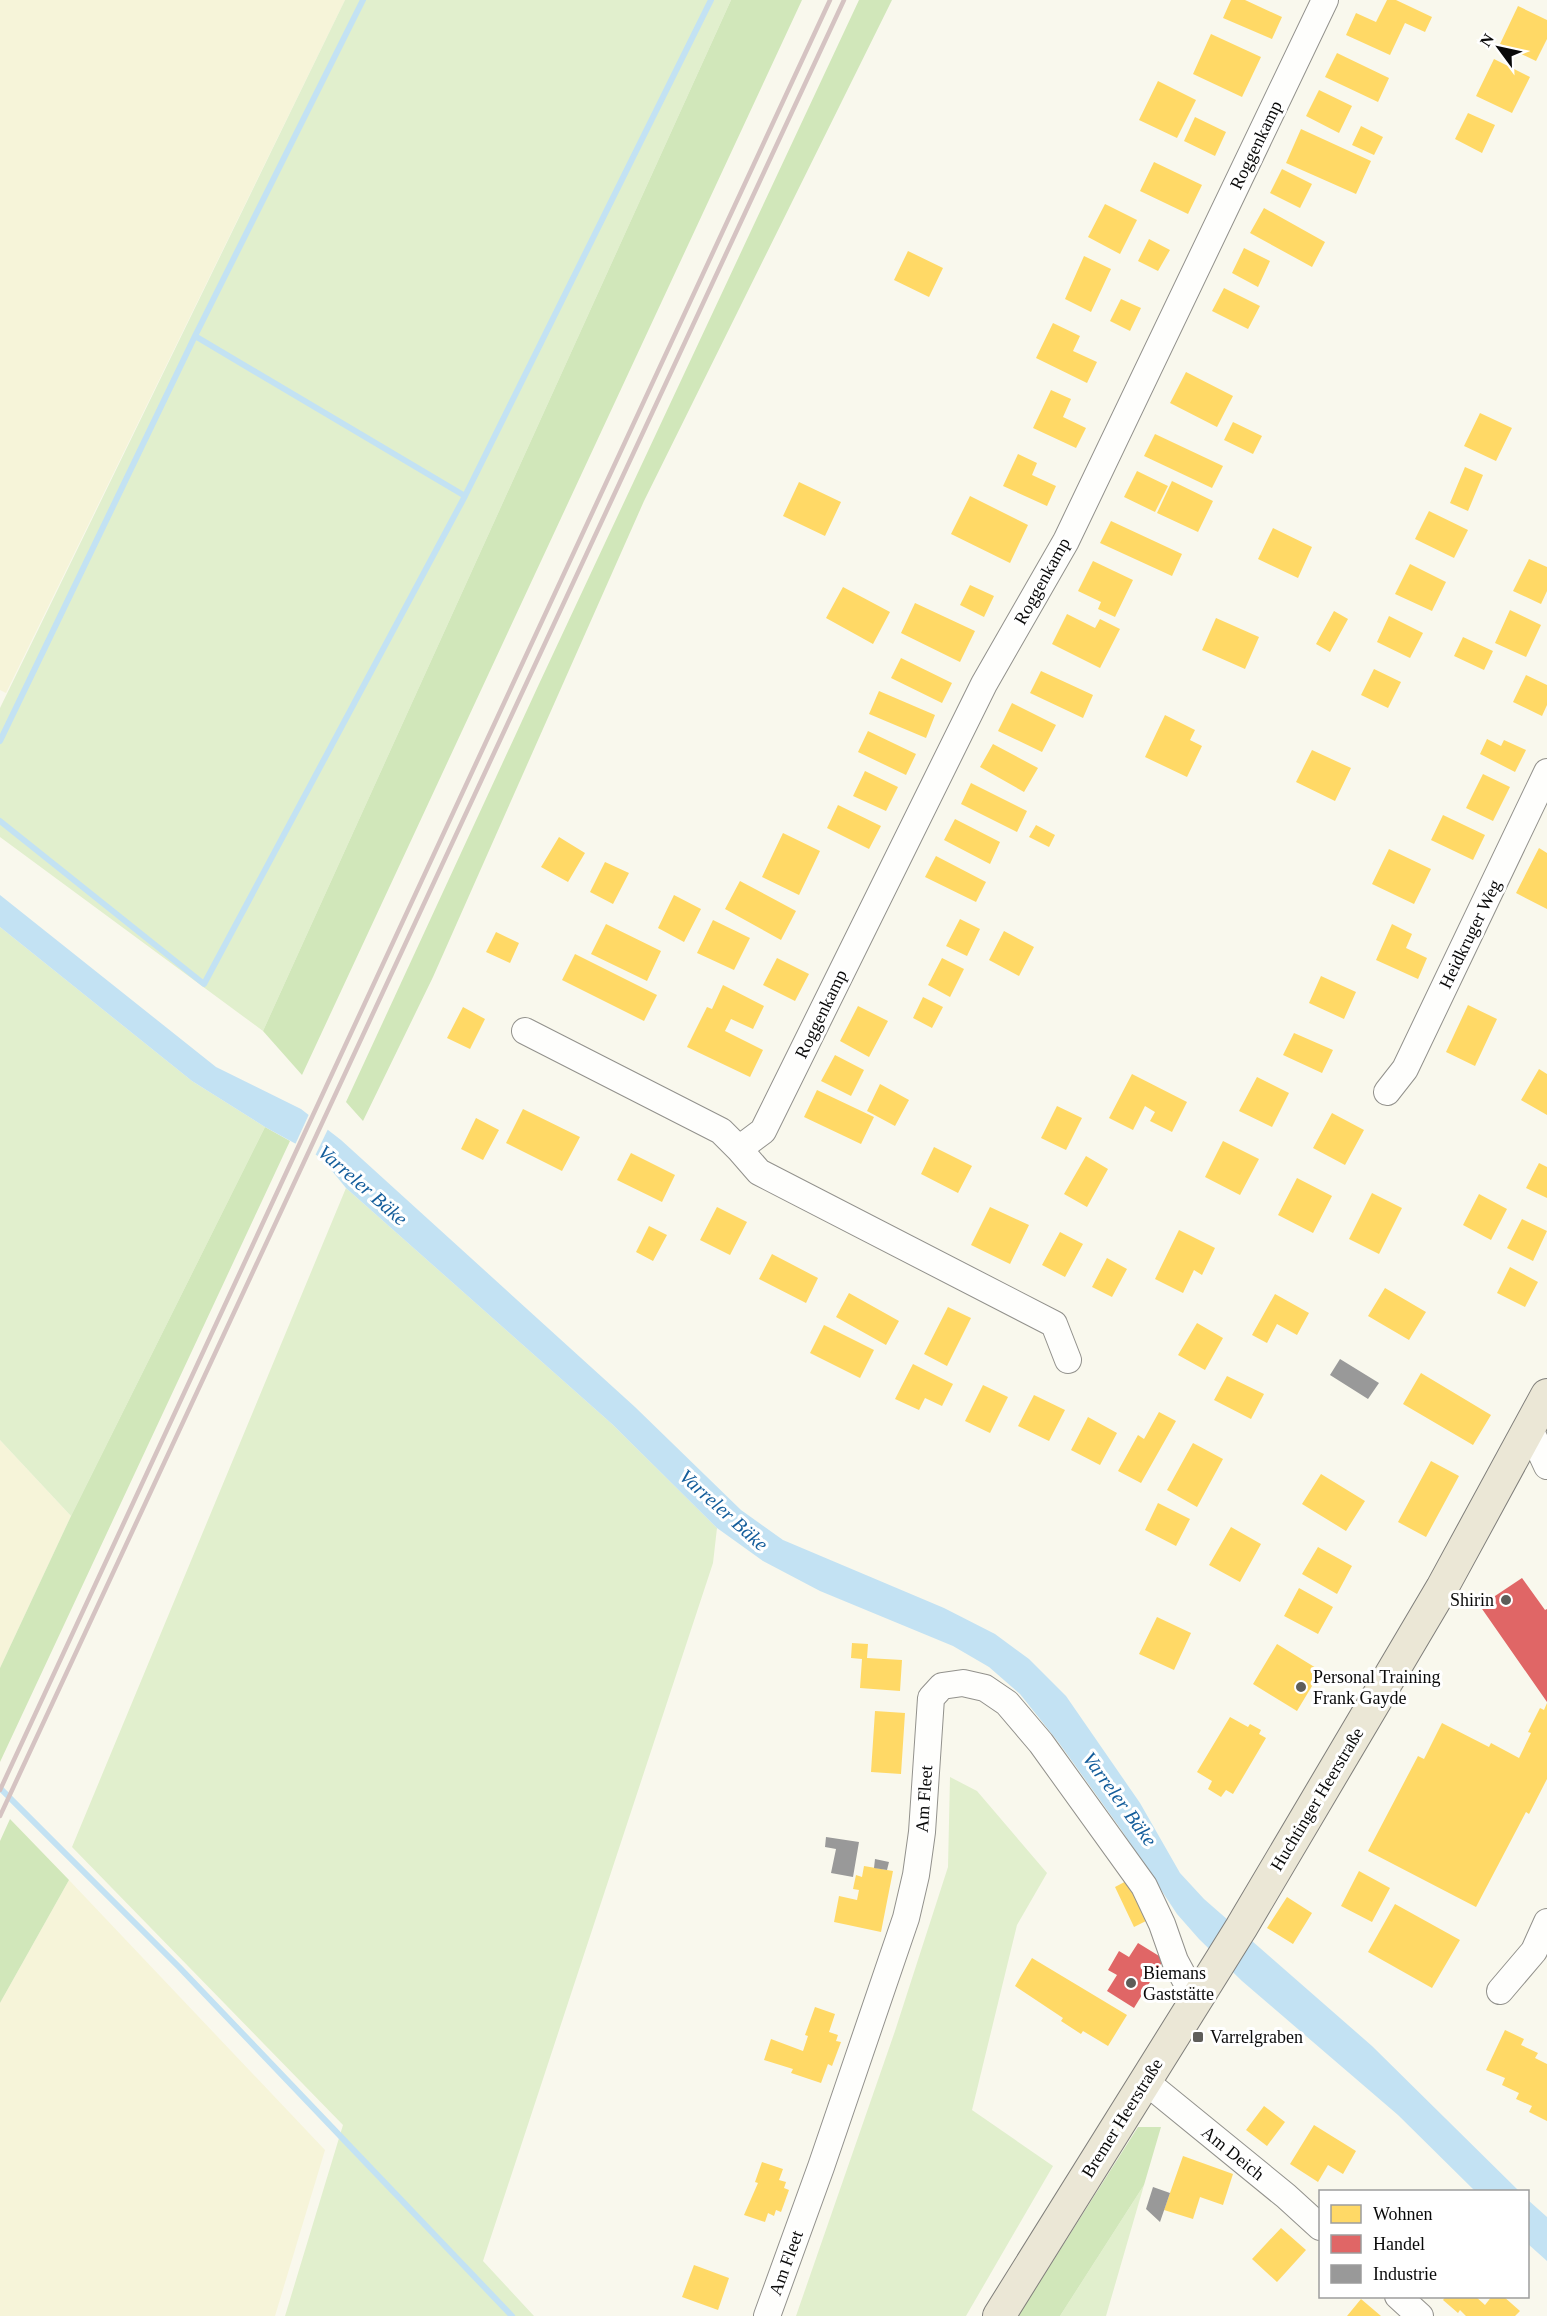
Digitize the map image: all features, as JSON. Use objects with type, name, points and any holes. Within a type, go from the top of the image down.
[{"type":"main road","name":"Huchtinger Heerstraße","points":[[1243,1924],[1442,1588],[1547,1395]]},
{"type":"main road","name":"Bremer Heerstraße","points":[[999,2316],[1243,1924]]},
{"type":"street","name":"Roggenkamp","points":[[739,1149],[763,1131],[984,684],[1066,541],[1325,0]]},
{"type":"street","name":"Heidkruger Weg","points":[[1387,1092],[1405,1069],[1547,771]]},
{"type":"street","points":[[525,1030],[721,1131],[759,1172],[1054,1324],[1068,1360]]},
{"type":"street","points":[[1529,1427],[1547,1466]]},
{"type":"street","name":"Am Fleet","points":[[767,2316],[821,2167],[906,1918],[916,1875],[922,1832],[932,1698],[942,1686],[963,1683],[985,1688],[1007,1703],[1041,1743],[1144,1886],[1162,1924],[1175,1961],[1196,2000]]},
{"type":"street","points":[[1500,1991],[1534,1951],[1547,1922]]},
{"type":"street","name":"Am Deich","points":[[1145,2081],[1286,2196],[1319,2226]]},
{"type":"street","points":[[1400,2298],[1420,2316]]},
{"type":"shaded area","points":[[0,0],[345,0],[6,693],[0,690]]},
{"type":"shaded area","points":[[0,1440],[71,1516],[0,1668]]},
{"type":"shaded area","points":[[69,1880],[325,2150],[275,2316],[0,2316],[0,2003]]},
{"type":"green space","points":[[345,0],[731,0],[263,1031],[0,837],[0,708]]},
{"type":"green space","points":[[731,0],[802,0],[302,1075],[263,1031]]},
{"type":"green space","points":[[859,0],[892,0],[644,501],[433,977],[363,1121],[346,1102]]},
{"type":"green space","points":[[0,927],[192,1081],[265,1127],[71,1516],[0,1440]]},
{"type":"green space","points":[[265,1127],[290,1141],[0,1762],[0,1668],[71,1516]]},
{"type":"green space","points":[[346,1188],[612,1424],[717,1528],[713,1563],[483,2261],[534,2316],[285,2316],[343,2125],[72,1847]]},
{"type":"green space","points":[[950,1777],[977,1791],[1047,1873],[1017,1925],[972,2110],[1053,2166],[966,2316],[796,2316],[895,2031],[948,1867]]},
{"type":"green space","points":[[10,1819],[69,1880],[0,2003],[0,1841]]},
{"type":"green space","points":[[1138,2127],[1161,2127],[1144,2185],[1060,2316],[1018,2316]]},
{"type":"green space","points":[[1144,2185],[1106,2316],[1060,2316]]},
{"type":"water","name":"Varreler Bäke","points":[[0,895],[216,1067],[301,1109],[341,1140],[635,1407],[741,1510],[783,1540],[944,1608],[995,1634],[1029,1659],[1066,1696],[1140,1803],[1180,1873],[1204,1899],[1372,2046],[1518,2190],[1474,2190],[1398,2115],[1242,1981],[1199,1939],[1177,1914],[1120,1828],[1059,1743],[1020,1694],[989,1667],[953,1646],[820,1591],[763,1561],[717,1528],[612,1424],[346,1188],[318,1156],[265,1127],[192,1081],[0,927]]},
{"type":"water","points":[[1529,2201],[1547,2217],[1547,2261],[1529,2245]]},
{"type":"pier","points":[[310,1112],[329,1127],[314,1158],[294,1147]]},
{"type":"building: Wohnen","points":[[1231,0],[1245,0],[1282,17],[1272,39],[1223,18]]},
{"type":"building: Wohnen","points":[[1387,0],[1396,0],[1432,17],[1425,32],[1405,23],[1390,55],[1346,35],[1356,13],[1376,22]]},
{"type":"building: Wohnen","points":[[1518,6],[1547,20],[1547,39],[1536,61],[1500,44]]},
{"type":"building: Wohnen","points":[[1211,34],[1261,57],[1242,97],[1193,74]]},
{"type":"building: Wohnen","points":[[1337,53],[1389,78],[1378,102],[1325,77]]},
{"type":"building: Wohnen","points":[[1494,59],[1530,77],[1512,113],[1476,96]]},
{"type":"building: Wohnen","points":[[1158,81],[1196,100],[1177,138],[1139,120]]},
{"type":"building: Wohnen","points":[[1319,90],[1352,106],[1339,133],[1306,116]]},
{"type":"building: Wohnen","points":[[1468,113],[1495,125],[1482,153],[1455,139]]},
{"type":"building: Wohnen","points":[[1195,117],[1226,132],[1215,156],[1184,141]]},
{"type":"building: Wohnen","points":[[1361,126],[1383,137],[1374,155],[1352,145]]},
{"type":"building: Wohnen","points":[[1301,129],[1371,161],[1356,194],[1286,163]]},
{"type":"building: Wohnen","points":[[1154,162],[1202,185],[1188,214],[1140,191]]},
{"type":"building: Wohnen","points":[[1282,169],[1312,184],[1300,208],[1270,193]]},
{"type":"building: Wohnen","points":[[1105,204],[1137,220],[1120,254],[1088,237]]},
{"type":"building: Wohnen","points":[[1264,208],[1325,242],[1312,267],[1250,233]]},
{"type":"building: Wohnen","points":[[1149,239],[1170,250],[1158,271],[1138,261]]},
{"type":"building: Wohnen","points":[[1244,248],[1270,261],[1258,287],[1232,273]]},
{"type":"building: Wohnen","points":[[908,251],[943,268],[929,297],[894,280]]},
{"type":"building: Wohnen","points":[[1084,256],[1111,269],[1091,312],[1065,299]]},
{"type":"building: Wohnen","points":[[1224,288],[1260,306],[1248,329],[1212,311]]},
{"type":"building: Wohnen","points":[[1121,299],[1141,308],[1130,331],[1110,321]]},
{"type":"building: Wohnen","points":[[1053,323],[1080,336],[1073,351],[1097,362],[1087,383],[1036,358]]},
{"type":"building: Wohnen","points":[[1186,372],[1233,396],[1217,427],[1170,403]]},
{"type":"building: Wohnen","points":[[1051,390],[1071,399],[1063,417],[1086,428],[1076,448],[1033,428]]},
{"type":"building: Wohnen","points":[[1480,413],[1512,428],[1496,461],[1464,446]]},
{"type":"building: Wohnen","points":[[1233,422],[1262,436],[1253,454],[1224,440]]},
{"type":"building: Wohnen","points":[[1155,434],[1223,466],[1212,488],[1144,456]]},
{"type":"building: Wohnen","points":[[1018,454],[1037,463],[1032,475],[1056,486],[1047,506],[1003,486]]},
{"type":"building: Wohnen","points":[[1465,467],[1483,475],[1468,511],[1450,503]]},
{"type":"building: Wohnen","points":[[1137,471],[1168,486],[1155,512],[1124,497]]},
{"type":"building: Wohnen","points":[[1172,481],[1213,501],[1198,532],[1157,513]]},
{"type":"building: Wohnen","points":[[799,482],[841,502],[825,536],[783,516]]},
{"type":"building: Wohnen","points":[[970,496],[1028,525],[1010,563],[951,534]]},
{"type":"building: Wohnen","points":[[1429,511],[1468,530],[1454,558],[1415,539]]},
{"type":"building: Wohnen","points":[[1111,521],[1182,554],[1172,576],[1100,543]]},
{"type":"building: Wohnen","points":[[1273,528],[1312,547],[1298,578],[1258,559]]},
{"type":"building: Wohnen","points":[[1529,559],[1547,567],[1547,591],[1541,604],[1513,591]]},
{"type":"building: Wohnen","points":[[1093,561],[1133,580],[1115,617],[1098,609],[1101,602],[1078,591]]},
{"type":"building: Wohnen","points":[[1410,564],[1446,582],[1432,611],[1395,594]]},
{"type":"building: Wohnen","points":[[970,585],[994,596],[984,617],[960,605]]},
{"type":"building: Wohnen","points":[[843,587],[890,612],[873,644],[826,618]]},
{"type":"building: Wohnen","points":[[915,603],[975,631],[960,662],[901,633]]},
{"type":"building: Wohnen","points":[[1510,610],[1541,625],[1526,657],[1495,643]]},
{"type":"building: Wohnen","points":[[1334,611],[1348,619],[1330,652],[1316,644]]},
{"type":"building: Wohnen","points":[[1067,614],[1095,628],[1100,619],[1120,629],[1100,668],[1052,644]]},
{"type":"building: Wohnen","points":[[1389,616],[1423,633],[1410,658],[1377,642]]},
{"type":"building: Wohnen","points":[[1216,618],[1259,637],[1245,669],[1202,650]]},
{"type":"building: Wohnen","points":[[1463,637],[1493,651],[1484,670],[1454,656]]},
{"type":"building: Wohnen","points":[[901,658],[952,683],[942,703],[891,678]]},
{"type":"building: Wohnen","points":[[1374,669],[1401,682],[1388,708],[1361,695]]},
{"type":"building: Wohnen","points":[[1041,671],[1093,695],[1083,718],[1030,693]]},
{"type":"building: Wohnen","points":[[1526,675],[1547,685],[1547,705],[1542,716],[1513,702]]},
{"type":"building: Wohnen","points":[[879,691],[935,715],[926,738],[869,714]]},
{"type":"building: Wohnen","points":[[1012,703],[1056,725],[1042,752],[998,731]]},
{"type":"building: Wohnen","points":[[1165,715],[1195,730],[1190,740],[1202,746],[1187,777],[1145,757]]},
{"type":"building: Wohnen","points":[[868,731],[916,754],[906,775],[858,752]]},
{"type":"building: Wohnen","points":[[1487,739],[1501,746],[1504,740],[1526,750],[1515,772],[1480,754]]},
{"type":"building: Wohnen","points":[[993,744],[1038,768],[1024,792],[980,767]]},
{"type":"building: Wohnen","points":[[1312,750],[1351,768],[1335,801],[1296,782]]},
{"type":"building: Wohnen","points":[[865,771],[898,787],[886,811],[853,796]]},
{"type":"building: Wohnen","points":[[1483,774],[1510,787],[1493,821],[1466,808]]},
{"type":"building: Wohnen","points":[[971,783],[1027,811],[1017,832],[961,804]]},
{"type":"building: Wohnen","points":[[838,805],[881,826],[869,849],[827,828]]},
{"type":"building: Wohnen","points":[[1443,815],[1485,835],[1473,860],[1431,840]]},
{"type":"building: Wohnen","points":[[955,819],[1000,842],[990,864],[944,840]]},
{"type":"building: Wohnen","points":[[1036,825],[1055,835],[1049,847],[1029,837]]},
{"type":"building: Wohnen","points":[[783,833],[820,851],[799,895],[762,877]]},
{"type":"building: Wohnen","points":[[559,837],[585,853],[568,882],[541,867]]},
{"type":"building: Wohnen","points":[[1539,848],[1547,853],[1547,909],[1516,893]]},
{"type":"building: Wohnen","points":[[1389,849],[1431,869],[1414,904],[1372,884]]},
{"type":"building: Wohnen","points":[[936,856],[986,882],[976,902],[925,877]]},
{"type":"building: Wohnen","points":[[605,862],[629,873],[613,904],[590,892]]},
{"type":"building: Wohnen","points":[[740,881],[796,911],[781,940],[725,909]]},
{"type":"building: Wohnen","points":[[674,895],[701,909],[684,942],[658,928]]},
{"type":"building: Wohnen","points":[[960,919],[980,929],[967,956],[946,946]]},
{"type":"building: Wohnen","points":[[713,920],[750,938],[734,970],[697,953]]},
{"type":"building: Wohnen","points":[[606,924],[661,951],[647,981],[591,954]]},
{"type":"building: Wohnen","points":[[1392,924],[1412,934],[1406,948],[1427,958],[1418,979],[1376,960]]},
{"type":"building: Wohnen","points":[[1004,931],[1034,947],[1019,976],[989,960]]},
{"type":"building: Wohnen","points":[[496,932],[519,943],[510,963],[486,952]]},
{"type":"building: Wohnen","points":[[575,954],[657,995],[644,1021],[562,980]]},
{"type":"building: Wohnen","points":[[777,958],[809,974],[795,1001],[763,985]]},
{"type":"building: Wohnen","points":[[942,958],[964,969],[950,997],[928,985]]},
{"type":"building: Wohnen","points":[[1321,976],[1356,992],[1344,1019],[1309,1003]]},
{"type":"building: Wohnen","points":[[723,985],[764,1006],[753,1029],[731,1019],[725,1031],[763,1050],[750,1077],[687,1047],[707,1007],[712,1009]]},
{"type":"building: Wohnen","points":[[923,997],[943,1007],[932,1028],[913,1018]]},
{"type":"building: Wohnen","points":[[1468,1005],[1497,1019],[1475,1066],[1446,1052]]},
{"type":"building: Wohnen","points":[[858,1006],[888,1021],[869,1057],[840,1041]]},
{"type":"building: Wohnen","points":[[463,1007],[485,1019],[470,1049],[447,1038]]},
{"type":"building: Wohnen","points":[[1294,1033],[1333,1050],[1322,1073],[1283,1055]]},
{"type":"building: Wohnen","points":[[835,1055],[864,1070],[851,1096],[821,1081]]},
{"type":"building: Wohnen","points":[[1539,1069],[1547,1074],[1547,1115],[1521,1100]]},
{"type":"building: Wohnen","points":[[1132,1074],[1187,1102],[1172,1132],[1150,1121],[1155,1112],[1145,1106],[1133,1130],[1109,1118]]},
{"type":"building: Wohnen","points":[[1257,1077],[1289,1093],[1272,1127],[1239,1111]]},
{"type":"building: Wohnen","points":[[880,1084],[909,1100],[895,1126],[867,1111]]},
{"type":"building: Wohnen","points":[[817,1090],[874,1117],[861,1144],[804,1117]]},
{"type":"building: Wohnen","points":[[1057,1106],[1082,1118],[1066,1150],[1041,1138]]},
{"type":"building: Wohnen","points":[[523,1109],[580,1137],[562,1171],[506,1143]]},
{"type":"building: Wohnen","points":[[1332,1113],[1364,1130],[1345,1165],[1313,1148]]},
{"type":"building: Wohnen","points":[[476,1118],[499,1130],[483,1160],[461,1149]]},
{"type":"building: Wohnen","points":[[1223,1141],[1259,1159],[1240,1195],[1205,1177]]},
{"type":"building: Wohnen","points":[[934,1147],[972,1166],[958,1193],[921,1174]]},
{"type":"building: Wohnen","points":[[631,1153],[675,1175],[662,1202],[617,1180]]},
{"type":"building: Wohnen","points":[[1086,1156],[1108,1169],[1087,1207],[1064,1194]]},
{"type":"building: Wohnen","points":[[1539,1163],[1547,1167],[1547,1198],[1526,1188]]},
{"type":"building: Wohnen","points":[[1297,1178],[1332,1196],[1313,1233],[1278,1215]]},
{"type":"building: Wohnen","points":[[1372,1193],[1402,1208],[1379,1254],[1349,1239]]},
{"type":"building: Wohnen","points":[[1479,1194],[1507,1209],[1491,1240],[1463,1225]]},
{"type":"building: Wohnen","points":[[717,1207],[747,1222],[730,1255],[700,1240]]},
{"type":"building: Wohnen","points":[[990,1207],[1029,1225],[1010,1264],[971,1245]]},
{"type":"building: Wohnen","points":[[1522,1219],[1547,1231],[1533,1261],[1507,1248]]},
{"type":"building: Wohnen","points":[[649,1226],[667,1235],[653,1261],[636,1252]]},
{"type":"building: Wohnen","points":[[1179,1230],[1215,1248],[1202,1275],[1194,1270],[1183,1293],[1155,1279]]},
{"type":"building: Wohnen","points":[[1060,1232],[1083,1244],[1065,1277],[1042,1265]]},
{"type":"building: Wohnen","points":[[772,1254],[818,1278],[806,1303],[759,1279]]},
{"type":"building: Wohnen","points":[[1107,1258],[1127,1269],[1112,1297],[1092,1287]]},
{"type":"building: Wohnen","points":[[1510,1267],[1538,1282],[1525,1307],[1497,1293]]},
{"type":"building: Wohnen","points":[[1385,1288],[1426,1312],[1409,1340],[1368,1316]]},
{"type":"building: Wohnen","points":[[849,1293],[899,1321],[886,1345],[836,1317]]},
{"type":"building: Wohnen","points":[[1275,1294],[1309,1313],[1297,1335],[1277,1324],[1267,1343],[1252,1335]]},
{"type":"building: Wohnen","points":[[948,1307],[971,1318],[947,1366],[924,1354]]},
{"type":"building: Wohnen","points":[[1197,1323],[1223,1338],[1205,1370],[1178,1355]]},
{"type":"building: Wohnen","points":[[824,1325],[874,1350],[860,1378],[810,1353]]},
{"type":"building: Wohnen","points":[[913,1364],[953,1384],[942,1406],[925,1398],[919,1410],[895,1399]]},
{"type":"building: Wohnen","points":[[1421,1373],[1491,1415],[1473,1445],[1403,1404]]},
{"type":"building: Wohnen","points":[[1227,1376],[1264,1394],[1251,1419],[1214,1400]]},
{"type":"building: Wohnen","points":[[983,1385],[1008,1397],[990,1433],[965,1421]]},
{"type":"building: Wohnen","points":[[1034,1395],[1065,1410],[1049,1441],[1018,1426]]},
{"type":"building: Wohnen","points":[[1159,1412],[1176,1421],[1141,1483],[1118,1471],[1138,1435],[1144,1439]]},
{"type":"building: Wohnen","points":[[1088,1417],[1117,1433],[1100,1465],[1071,1450]]},
{"type":"building: Wohnen","points":[[1193,1443],[1223,1459],[1197,1507],[1167,1490]]},
{"type":"building: Wohnen","points":[[1431,1461],[1459,1476],[1426,1537],[1398,1522]]},
{"type":"building: Wohnen","points":[[1321,1474],[1365,1501],[1346,1531],[1302,1504]]},
{"type":"building: Wohnen","points":[[1158,1503],[1190,1519],[1176,1546],[1145,1530]]},
{"type":"building: Wohnen","points":[[1231,1527],[1261,1544],[1240,1582],[1209,1565]]},
{"type":"building: Wohnen","points":[[1318,1547],[1352,1566],[1337,1594],[1302,1574]]},
{"type":"building: Wohnen","points":[[1299,1588],[1333,1607],[1318,1634],[1284,1616]]},
{"type":"building: Wohnen","points":[[1157,1617],[1191,1633],[1174,1670],[1139,1654]]},
{"type":"building: Wohnen","points":[[852,1643],[868,1644],[867,1658],[902,1660],[900,1691],[860,1688],[862,1659],[851,1658]]},
{"type":"building: Wohnen","points":[[1277,1644],[1321,1671],[1297,1711],[1253,1684]]},
{"type":"building: Wohnen","points":[[1547,1703],[1547,1779],[1529,1814],[1526,1812],[1476,1907],[1368,1851],[1418,1756],[1424,1759],[1442,1723],[1489,1747],[1491,1743],[1519,1758],[1540,1708],[1544,1710]]},
{"type":"building: Wohnen","points":[[875,1711],[905,1713],[901,1774],[871,1772]]},
{"type":"building: Wohnen","points":[[1230,1717],[1248,1727],[1250,1724],[1261,1730],[1259,1734],[1266,1738],[1233,1794],[1226,1790],[1221,1797],[1208,1789],[1212,1781],[1197,1772]]},
{"type":"building: Wohnen","points":[[864,1866],[893,1871],[881,1932],[834,1922],[839,1896],[857,1900],[859,1890],[853,1889],[856,1875],[862,1877]]},
{"type":"building: Wohnen","points":[[1359,1871],[1390,1888],[1372,1922],[1341,1906]]},
{"type":"building: Wohnen","points":[[1132,1878],[1150,1919],[1134,1927],[1115,1887]]},
{"type":"building: Wohnen","points":[[1287,1897],[1312,1913],[1293,1944],[1267,1928]]},
{"type":"building: Wohnen","points":[[1395,1904],[1460,1940],[1432,1988],[1368,1952]]},
{"type":"building: Wohnen","points":[[1032,1958],[1127,2015],[1108,2046],[1083,2031],[1081,2034],[1061,2021],[1063,2018],[1015,1986]]},
{"type":"building: Wohnen","points":[[815,2007],[835,2014],[829,2032],[838,2035],[836,2041],[841,2042],[832,2066],[828,2064],[821,2083],[791,2073],[793,2069],[764,2060],[771,2039],[803,2051],[808,2036],[805,2035]]},
{"type":"building: Wohnen","points":[[1505,2030],[1524,2039],[1521,2045],[1538,2053],[1535,2058],[1547,2064],[1547,2121],[1529,2112],[1532,2106],[1516,2099],[1519,2093],[1502,2085],[1505,2078],[1486,2070]]},
{"type":"building: Wohnen","points":[[1264,2106],[1285,2122],[1267,2146],[1246,2130]]},
{"type":"building: Wohnen","points":[[1314,2125],[1356,2151],[1343,2174],[1328,2165],[1318,2182],[1290,2164]]},
{"type":"building: Wohnen","points":[[1183,2156],[1233,2174],[1223,2205],[1200,2197],[1193,2219],[1164,2210]]},
{"type":"building: Wohnen","points":[[762,2162],[783,2169],[779,2180],[786,2182],[784,2188],[789,2190],[781,2212],[776,2210],[774,2216],[768,2213],[765,2222],[744,2215],[758,2183],[755,2182]]},
{"type":"building: Wohnen","points":[[1281,2228],[1306,2250],[1277,2282],[1252,2259]]},
{"type":"building: Wohnen","points":[[694,2265],[729,2278],[718,2310],[682,2297]]},
{"type":"building: Wohnen","points":[[1444,2298],[1477,2298],[1485,2305],[1490,2298],[1505,2298],[1520,2311],[1515,2316],[1466,2316],[1460,2310],[1458,2313],[1443,2300]]},
{"type":"building: Wohnen","points":[[1361,2299],[1381,2316],[1347,2316]]},
{"type":"building: Handel","points":[[1522,1578],[1545,1610],[1547,1609],[1547,1702],[1480,1606]]},
{"type":"building: Handel","name":"Biemans Gaststätte","points":[[1138,1943],[1164,1959],[1134,2008],[1107,1991],[1117,1975],[1108,1970],[1119,1951],[1129,1957]]},
{"type":"building: Industrie","points":[[1340,1359],[1379,1383],[1368,1399],[1330,1375]]},
{"type":"building: Industrie","points":[[826,1837],[859,1842],[853,1877],[831,1873],[836,1849],[825,1847]]},
{"type":"building: Industrie","points":[[875,1859],[889,1862],[887,1870],[874,1868]]},
{"type":"building: Industrie","points":[[1153,2187],[1170,2193],[1160,2222],[1146,2209]]},
{"type":"waterway","points":[[0,741],[195,336],[363,0]]},
{"type":"waterway","points":[[0,821],[204,984],[465,496],[711,0]]},
{"type":"waterway","points":[[195,336],[465,496]]},
{"type":"waterway","points":[[0,1788],[179,1967],[512,2316]]},
{"type":"railway","points":[[0,1790],[830,0]]},
{"type":"railway","points":[[0,1816],[844,0]]},
{"type":"place","name":"Shirin","points":[[1506,1600]]},
{"type":"place","name":"Personal Training Frank Gayde","points":[[1301,1687]]},
{"type":"place","name":"Biemans Gaststätte","points":[[1131,1983]]},
{"type":"place","name":"Varrelgraben","points":[[1198,2037]]}]
